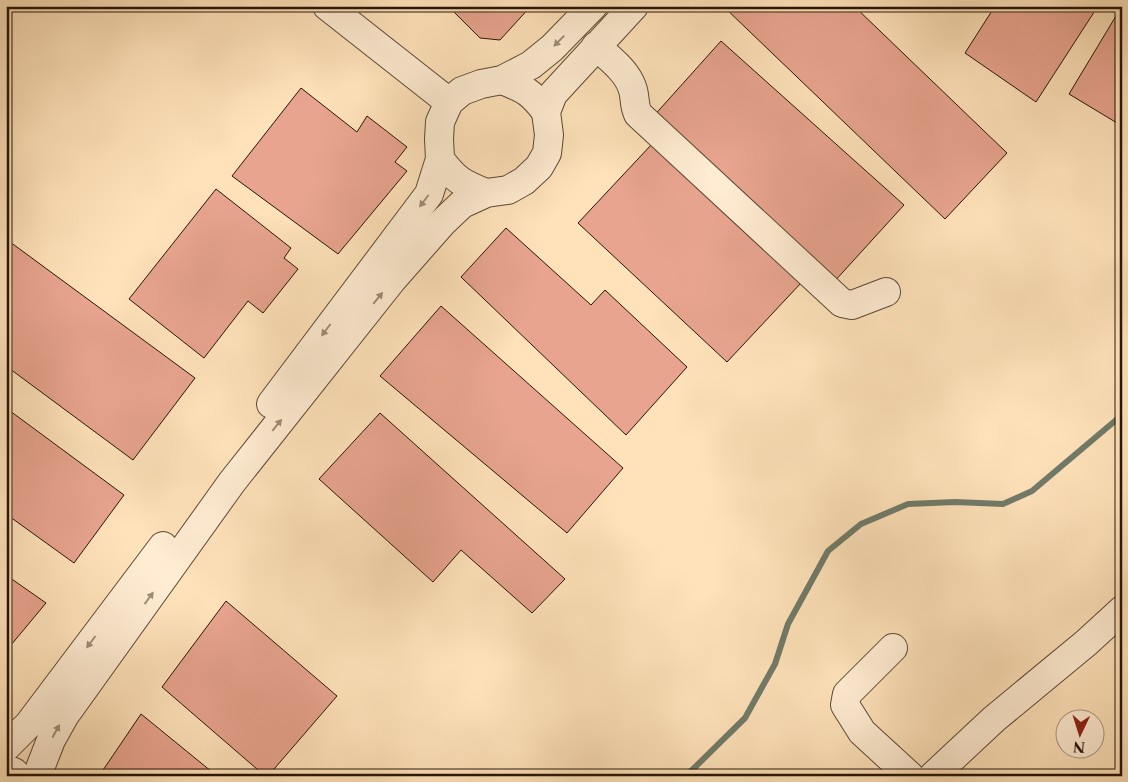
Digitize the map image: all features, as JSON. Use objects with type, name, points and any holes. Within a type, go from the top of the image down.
[{"type":"street","points":[[326,6],[449,102]]},
{"type":"street","points":[[6,746],[29,724],[429,194],[440,159],[438,139],[440,122],[449,102],[462,91],[481,84],[502,80],[531,65],[545,54],[593,6]]},
{"type":"street","points":[[37,776],[51,740],[65,715],[232,482],[392,280],[443,222],[462,204],[486,194],[508,190],[524,181],[539,167],[547,153],[549,135],[546,112],[553,94],[634,6]]},
{"type":"street","points":[[596,46],[627,75],[633,89],[634,104],[638,114],[842,302],[852,305],[886,292]]},
{"type":"street","points":[[502,80],[524,88],[546,112]]},
{"type":"street","points":[[440,159],[464,185],[486,194]]},
{"type":"street","points":[[934,776],[994,719],[1086,643],[1122,610]]},
{"type":"street","points":[[893,648],[847,694],[845,705],[862,732],[910,776]]},
{"type":"street","points":[[6,769],[14,772],[17,776]]},
{"type":"building","points":[[448,6],[531,6],[500,40],[480,38]]},
{"type":"building","points":[[723,6],[854,6],[1007,153],[945,219]]},
{"type":"building","points":[[995,6],[1098,6],[1036,102],[965,53]]},
{"type":"building","points":[[1122,6],[1122,126],[1069,94]]},
{"type":"building","points":[[721,41],[904,205],[833,283],[651,119]]},
{"type":"building","points":[[301,88],[357,132],[367,116],[407,147],[395,162],[407,171],[338,254],[232,176]]},
{"type":"building","points":[[652,144],[801,283],[727,362],[578,223]]},
{"type":"building","points":[[216,189],[291,248],[284,258],[298,269],[263,313],[248,301],[204,358],[129,299]]},
{"type":"building","points":[[506,228],[591,305],[605,290],[687,367],[626,435],[461,277]]},
{"type":"building","points":[[6,239],[195,378],[133,460],[6,366]]},
{"type":"building","points":[[441,306],[623,468],[567,533],[380,376]]},
{"type":"building","points":[[6,408],[124,495],[74,563],[6,514]]},
{"type":"building","points":[[380,413],[565,579],[532,613],[461,550],[433,582],[319,479]]},
{"type":"building","points":[[6,575],[46,603],[6,651]]},
{"type":"building","points":[[226,601],[337,696],[268,776],[265,776],[162,687]]},
{"type":"building","points":[[141,714],[217,776],[99,776]]},
{"type":"waterway","points":[[686,776],[745,718],[775,664],[788,624],[828,551],[861,524],[908,504],[955,502],[1003,504],[1032,491],[1122,415]]}]
